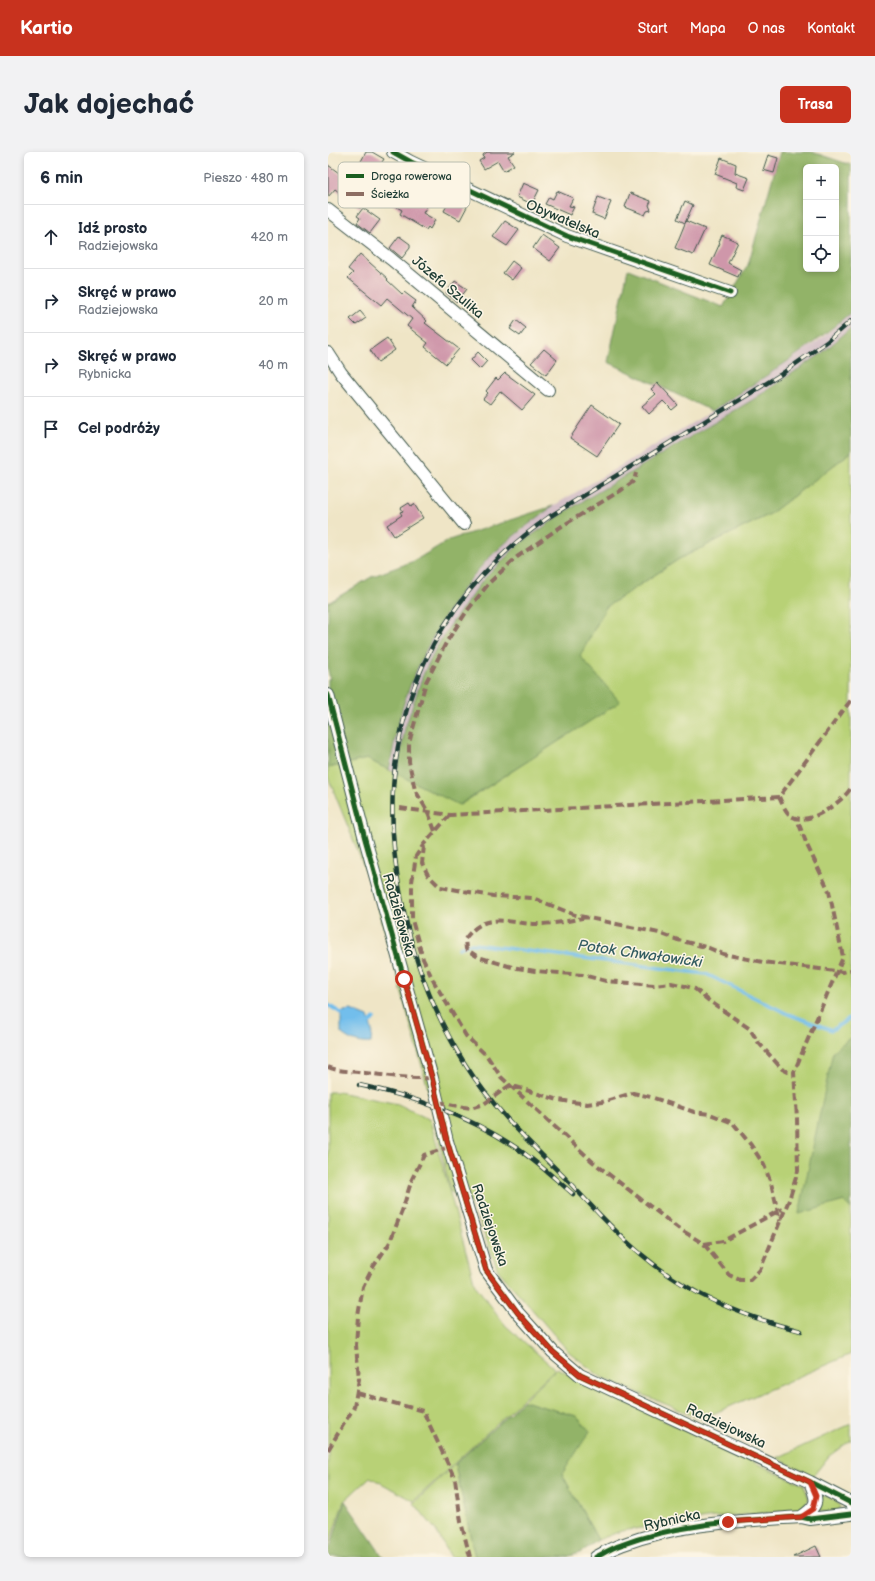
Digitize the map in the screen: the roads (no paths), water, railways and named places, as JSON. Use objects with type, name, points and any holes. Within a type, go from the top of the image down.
[{"type":"street","name":"Obywatelska","points":[[393,152],[411,162]]},
{"type":"street","name":"Obywatelska","points":[[470,190],[567,236],[730,294]]},
{"type":"street","name":"Józefa Szulika","points":[[328,210],[391,259],[548,390]]},
{"type":"street","points":[[328,353],[341,373],[464,524]]},
{"type":"street","name":"Radziejowska","points":[[328,695],[365,839],[434,1084],[447,1141],[486,1270],[518,1313],[553,1352],[580,1375],[851,1502]]},
{"type":"street","points":[[801,1517],[813,1509],[816,1496],[810,1482]]},
{"type":"street","name":"Rybnicka","points":[[596,1557],[621,1545],[664,1532],[728,1522],[801,1517],[810,1519],[851,1514]]},
{"type":"water","points":[[351,1010],[368,1017],[372,1030],[371,1043],[355,1041],[341,1033],[341,1018],[344,1011]]},
{"type":"waterway","name":"Potok Chwałowicki","points":[[459,948],[469,944],[474,944],[706,974],[788,1014],[832,1030],[851,1017]]},
{"type":"waterway","name":"Potok Chwałowicki","points":[[328,1005],[346,1016]]},
{"type":"waterway","name":"Potok Chwałowicki","points":[[368,1025],[374,1018]]},
{"type":"railway","points":[[801,1331],[757,1318],[716,1302],[678,1281],[659,1268],[621,1237],[602,1218],[512,1124],[487,1095],[465,1064],[443,1025],[425,984],[411,941],[401,897],[393,840],[393,786],[401,734],[415,684],[438,637],[467,593],[504,553],[549,517],[780,375],[828,341],[851,321]]},
{"type":"railway","points":[[359,1085],[419,1101],[457,1116],[494,1134],[520,1150],[573,1194]]}]
